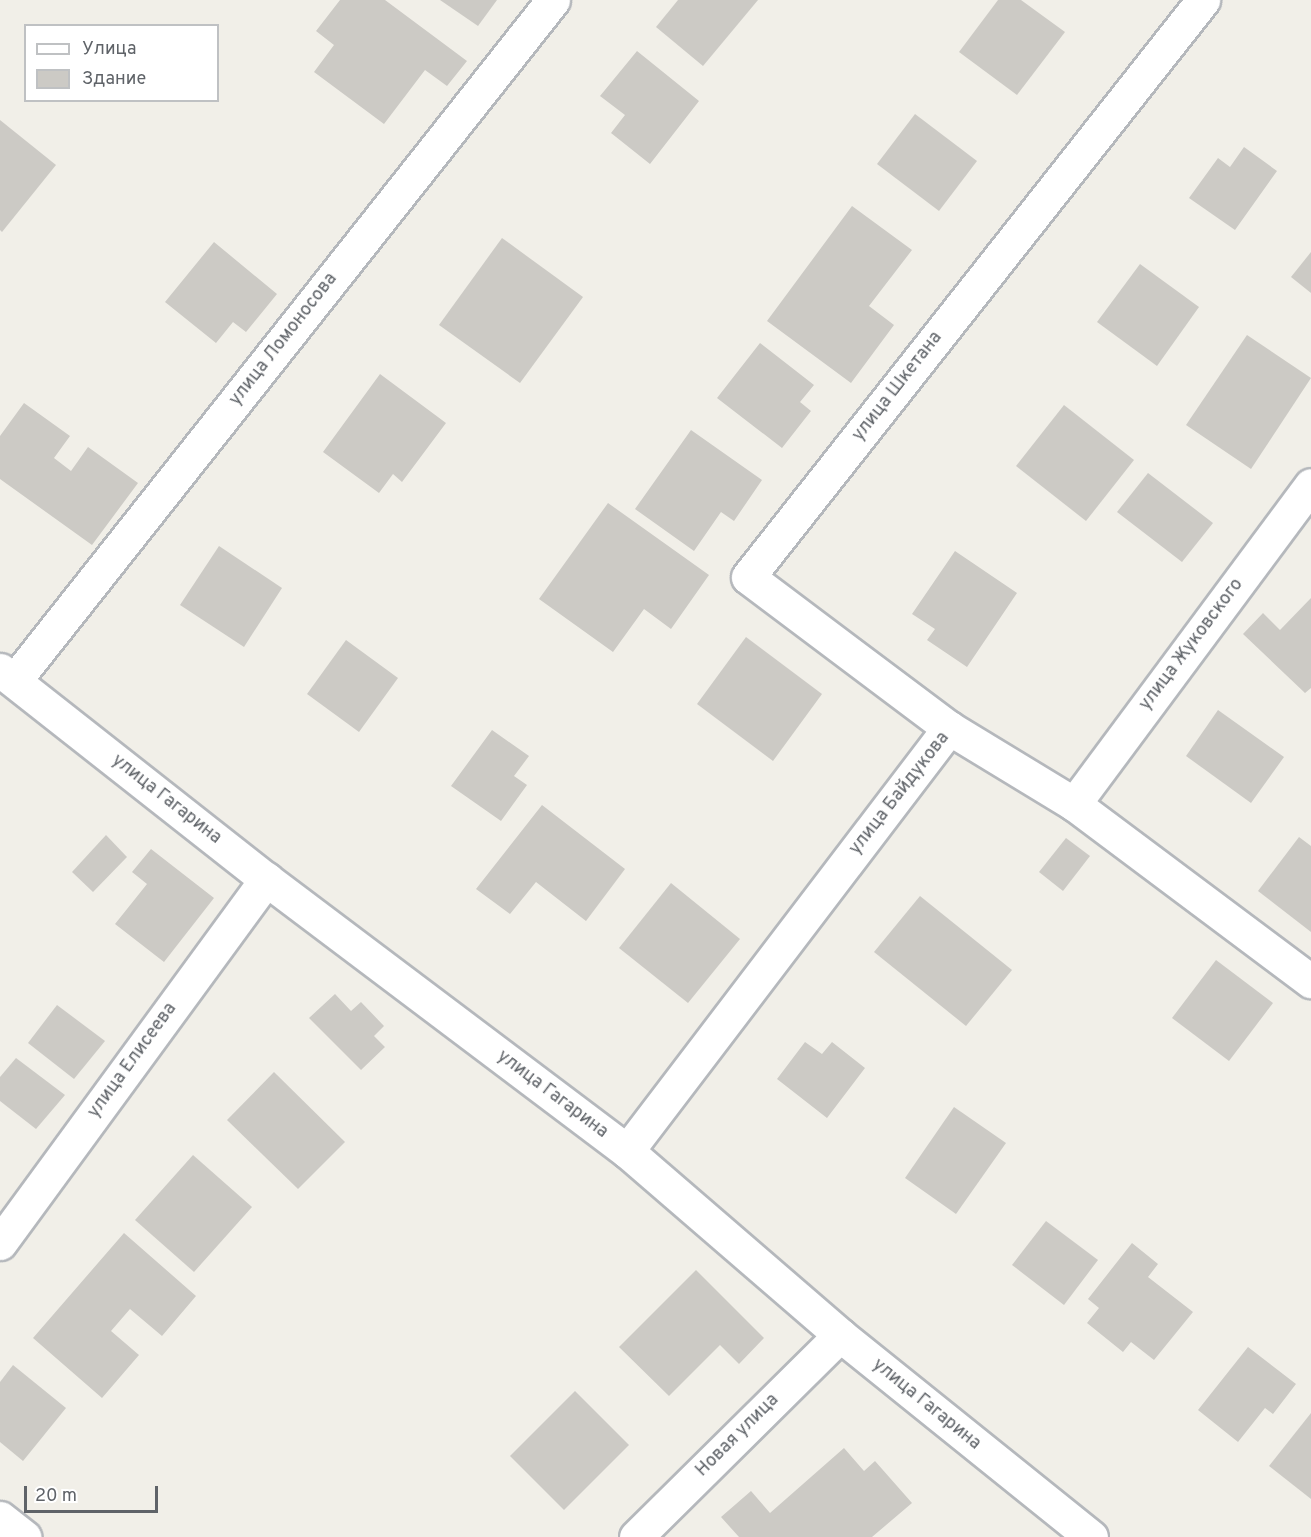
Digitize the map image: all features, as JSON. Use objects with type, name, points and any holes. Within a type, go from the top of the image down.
[{"type":"street","name":"улица Ломоносова","points":[[8,675],[553,0]]},
{"type":"street","name":"улица Шкетана","points":[[949,728],[748,577],[1203,0]]},
{"type":"street","name":"улица Жуковского","points":[[1074,804],[1311,485]]},
{"type":"street","name":"улица Гагарина","points":[[8,675],[266,879],[627,1152],[840,1335],[1091,1537]]},
{"type":"street","name":"улица Байдукова","points":[[627,1152],[949,728],[1074,804],[1311,981]]},
{"type":"street","name":"улица Елисеева","points":[[0,1243],[266,879]]},
{"type":"street","name":"Новая улица","points":[[636,1537],[840,1335]]},
{"type":"street","points":[[0,1518],[24,1537]]},
{"type":"building","points":[[340,0],[385,0],[467,61],[447,86],[425,70],[384,124],[314,72],[334,45],[316,31]]},
{"type":"building","points":[[440,0],[497,0],[478,26]]},
{"type":"building","points":[[678,0],[758,0],[703,66],[656,27]]},
{"type":"building","points":[[998,0],[1021,0],[1065,32],[1017,95],[959,52]]},
{"type":"building","points":[[637,51],[699,101],[650,164],[611,133],[625,115],[600,96]]},
{"type":"building","points":[[915,114],[977,161],[939,211],[877,164]]},
{"type":"building","points":[[0,120],[56,165],[2,232],[0,230]]},
{"type":"building","points":[[1244,147],[1277,171],[1235,230],[1189,198],[1218,158],[1230,167]]},
{"type":"building","points":[[852,206],[912,250],[869,306],[894,325],[851,383],[767,321]]},
{"type":"building","points":[[502,238],[583,297],[520,383],[439,325]]},
{"type":"building","points":[[214,242],[277,294],[246,332],[233,322],[216,343],[165,302]]},
{"type":"building","points":[[1311,252],[1311,293],[1291,277]]},
{"type":"building","points":[[1140,264],[1199,307],[1157,366],[1097,322]]},
{"type":"building","points":[[1247,335],[1311,378],[1251,469],[1186,425]]},
{"type":"building","points":[[760,343],[814,385],[800,402],[811,411],[782,448],[717,398]]},
{"type":"building","points":[[380,374],[446,423],[402,482],[393,474],[379,493],[323,452]]},
{"type":"building","points":[[24,403],[70,436],[54,458],[71,471],[88,447],[138,483],[92,545],[0,479],[0,436]]},
{"type":"building","points":[[1064,405],[1134,460],[1086,521],[1016,466]]},
{"type":"building","points":[[691,430],[762,480],[734,521],[721,512],[694,551],[635,509]]},
{"type":"building","points":[[1148,473],[1213,523],[1182,562],[1117,512]]},
{"type":"building","points":[[608,503],[709,575],[671,629],[644,609],[613,652],[539,599]]},
{"type":"building","points":[[219,546],[282,588],[244,647],[180,605]]},
{"type":"building","points":[[955,551],[1017,593],[967,667],[927,640],[935,629],[912,614]]},
{"type":"building","points":[[1311,598],[1311,688],[1305,693],[1243,634],[1263,613],[1280,630]]},
{"type":"building","points":[[746,637],[822,694],[773,761],[697,704]]},
{"type":"building","points":[[346,640],[398,678],[359,732],[307,694]]},
{"type":"building","points":[[1218,710],[1284,757],[1251,803],[1186,756]]},
{"type":"building","points":[[492,730],[529,756],[514,776],[527,785],[501,821],[451,786]]},
{"type":"building","points":[[542,805],[625,869],[586,921],[536,882],[510,914],[476,889]]},
{"type":"building","points":[[106,835],[127,857],[93,892],[72,872]]},
{"type":"building","points":[[1299,837],[1311,846],[1311,932],[1258,891]]},
{"type":"building","points":[[1066,838],[1090,856],[1063,891],[1039,872]]},
{"type":"building","points":[[151,849],[214,898],[164,962],[115,924],[147,884],[132,872]]},
{"type":"building","points":[[671,883],[740,939],[688,1003],[619,948]]},
{"type":"building","points":[[920,896],[1012,970],[966,1026],[874,952]]},
{"type":"building","points":[[1216,960],[1273,1003],[1229,1061],[1172,1018]]},
{"type":"building","points":[[335,994],[351,1011],[361,1002],[384,1026],[374,1036],[385,1047],[361,1070],[309,1018]]},
{"type":"building","points":[[57,1005],[105,1041],[74,1079],[28,1043]]},
{"type":"building","points":[[805,1042],[822,1054],[832,1042],[865,1068],[827,1118],[777,1079]]},
{"type":"building","points":[[16,1058],[65,1095],[36,1129],[0,1101],[0,1077]]},
{"type":"building","points":[[274,1072],[345,1142],[298,1189],[227,1120]]},
{"type":"building","points":[[954,1107],[1006,1143],[956,1214],[905,1178]]},
{"type":"building","points":[[193,1155],[252,1207],[194,1272],[135,1220]]},
{"type":"building","points":[[1046,1221],[1098,1260],[1064,1305],[1012,1265]]},
{"type":"building","points":[[124,1233],[196,1296],[162,1336],[130,1309],[111,1331],[139,1355],[102,1398],[33,1338]]},
{"type":"building","points":[[1132,1243],[1158,1264],[1148,1277],[1193,1312],[1154,1360],[1131,1342],[1123,1352],[1087,1323],[1099,1308],[1088,1299]]},
{"type":"building","points":[[696,1270],[764,1338],[739,1364],[720,1345],[669,1396],[619,1347]]},
{"type":"building","points":[[1248,1347],[1296,1384],[1273,1414],[1265,1408],[1238,1442],[1198,1410]]},
{"type":"building","points":[[13,1365],[66,1408],[23,1461],[0,1442],[0,1382]]},
{"type":"building","points":[[575,1391],[629,1445],[564,1510],[510,1456]]},
{"type":"building","points":[[1311,1413],[1311,1499],[1269,1466]]},
{"type":"building","points":[[844,1448],[864,1471],[875,1461],[912,1503],[872,1537],[739,1537],[721,1517],[751,1491],[770,1513]]}]
